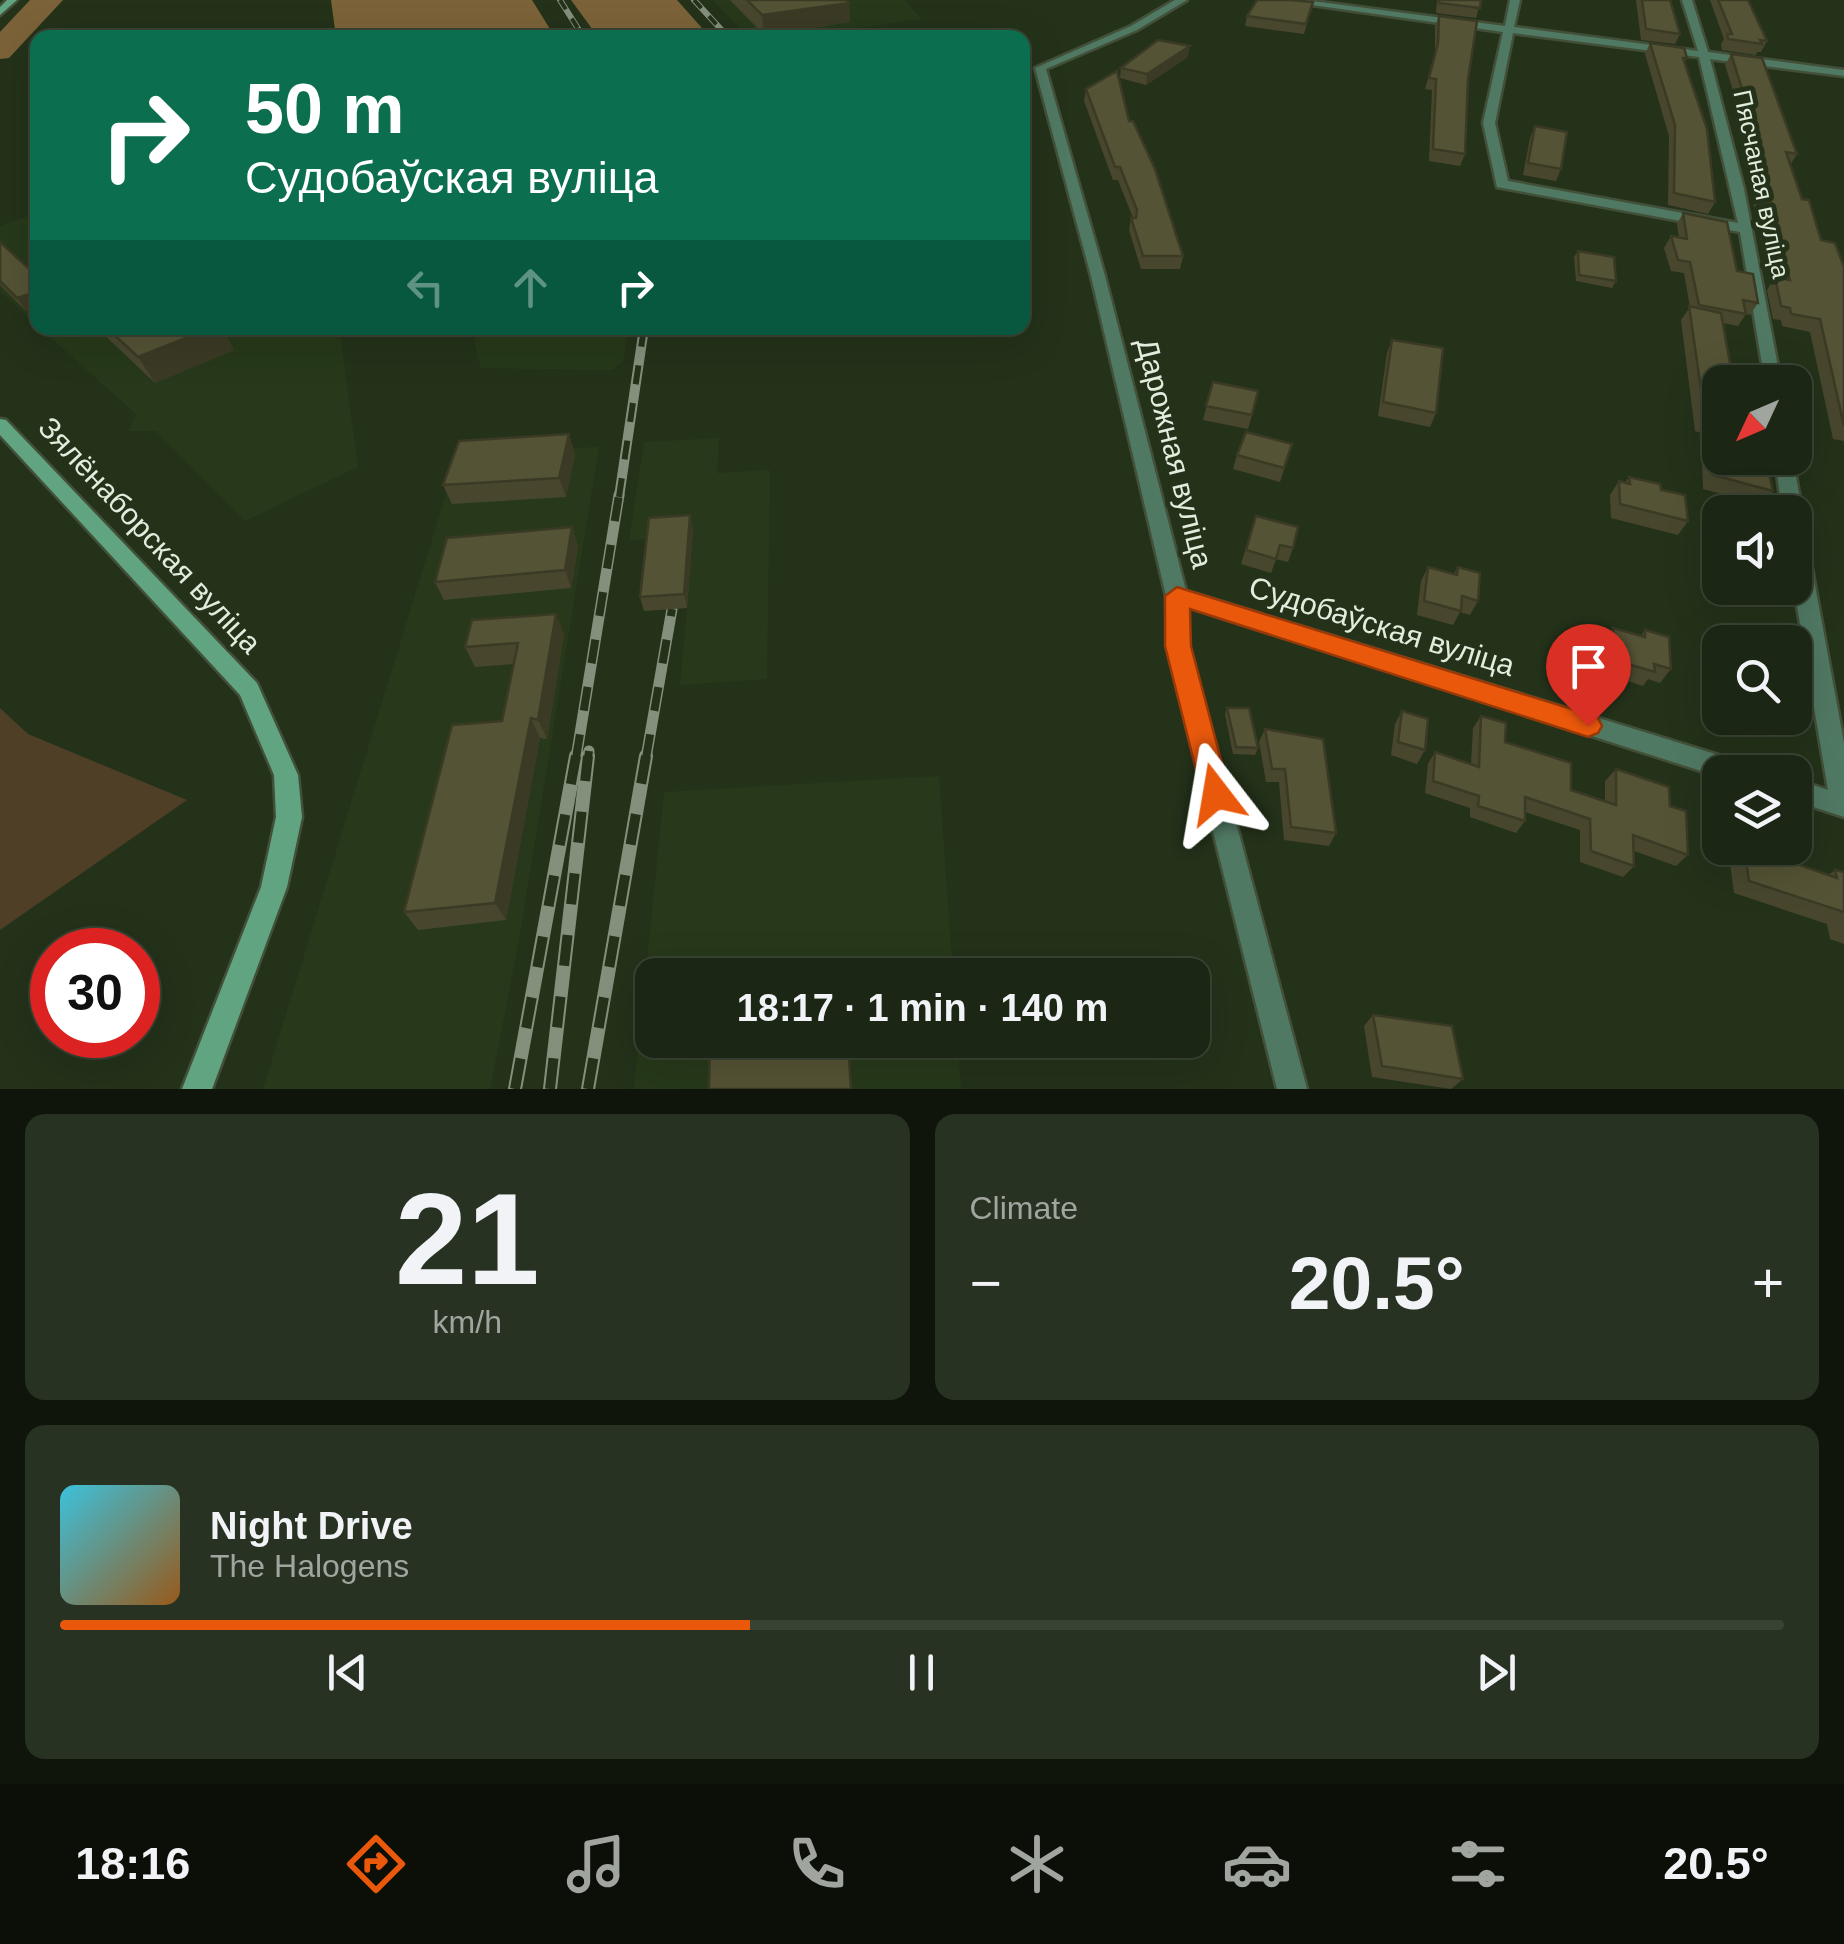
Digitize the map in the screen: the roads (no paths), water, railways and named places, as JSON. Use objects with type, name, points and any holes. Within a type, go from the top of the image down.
[{"type":"main road","points":[[0,12],[12,0]]},
{"type":"main road","name":"Зялёнаборская вуліца","points":[[0,424],[249,690],[286,775],[289,817],[274,887],[197,1089]]},
{"type":"street","name":"Дарожная вуліца","points":[[1182,0],[1134,28],[1040,68],[1098,276],[1177,596],[1178,646],[1292,1089]]},
{"type":"street","points":[[1282,0],[1844,73]]},
{"type":"street","points":[[1514,0],[1512,30],[1489,123],[1502,184],[1746,230]]},
{"type":"street","name":"Пясчаная вуліца","points":[[1687,0],[1705,54],[1746,230],[1770,365]]},
{"type":"street","name":"Судобаўская вуліца","points":[[1177,596],[1702,761]]},
{"type":"street","points":[[1808,605],[1844,806],[1812,796]]},
{"type":"railway","points":[[560,0],[579,30]]},
{"type":"railway","points":[[694,0],[722,30]]},
{"type":"railway","points":[[619,497],[643,335]]},
{"type":"railway","points":[[576,758],[619,495]]},
{"type":"railway","points":[[646,758],[672,609]]},
{"type":"railway","points":[[588,758],[589,751]]},
{"type":"railway","points":[[515,1089],[576,756]]},
{"type":"railway","points":[[550,1089],[588,756]]},
{"type":"railway","points":[[588,1089],[646,756]]}]
